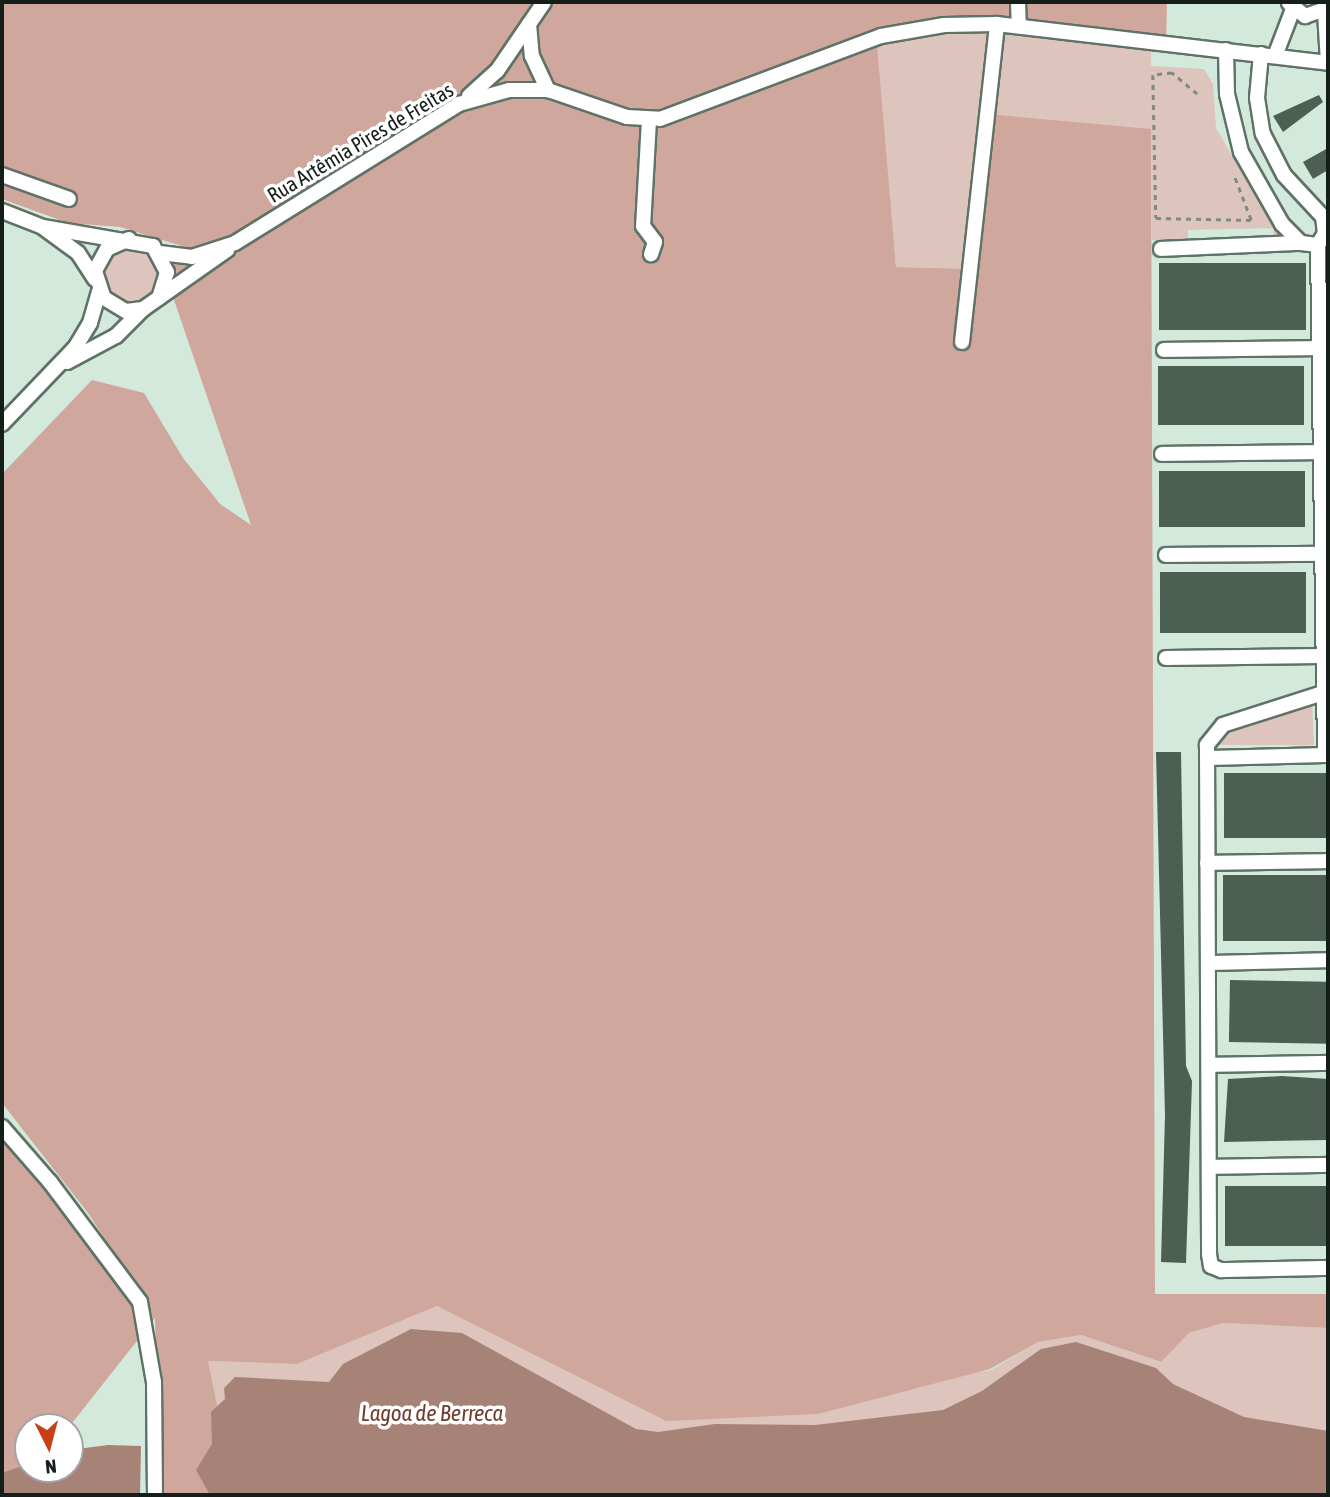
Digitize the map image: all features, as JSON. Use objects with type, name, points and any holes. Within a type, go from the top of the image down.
[{"type":"street","points":[[459,104],[497,71],[544,2]]},
{"type":"street","points":[[1018,2],[1018,26]]},
{"type":"street","points":[[1207,758],[1327,755],[1322,656],[1318,245],[1325,233],[1323,218],[1284,174],[1263,134],[1256,98],[1268,55],[1291,5],[1312,17],[1327,10],[1328,63]]},
{"type":"street","points":[[962,342],[997,23]]},
{"type":"street","name":"Rua Artêmia Pires de Freitas","points":[[234,243],[459,104],[509,90],[548,90],[627,117],[649,120],[697,109],[894,33],[997,23],[1328,63]]},
{"type":"street","points":[[529,24],[532,56],[548,90]]},
{"type":"street","points":[[1226,50],[1228,106],[1241,152],[1276,214],[1301,243]]},
{"type":"street","points":[[649,120],[643,226],[655,242],[651,254]]},
{"type":"street","points":[[2,175],[69,200]]},
{"type":"street","points":[[2,211],[43,227],[129,239],[160,253],[192,257],[234,243]]},
{"type":"street","points":[[43,227],[78,253],[97,285],[117,308],[143,309]]},
{"type":"street","points":[[2,424],[60,366],[90,323],[101,255],[129,239]]},
{"type":"street","points":[[60,366],[116,336],[143,309],[234,243]]},
{"type":"street","points":[[1161,248],[1301,243],[1318,245]]},
{"type":"street","points":[[159,298],[167,279],[160,253]]},
{"type":"street","points":[[1164,350],[1319,348]]},
{"type":"street","points":[[1162,454],[1320,452]]},
{"type":"street","points":[[1166,555],[1321,554]]},
{"type":"street","points":[[1166,658],[1322,656]]},
{"type":"street","points":[[1323,693],[1223,725],[1209,737],[1207,863],[1211,1266],[1328,1268]]},
{"type":"street","points":[[1207,863],[1328,861]]},
{"type":"street","points":[[1208,963],[1328,960]]},
{"type":"street","points":[[1209,1065],[1328,1063]]},
{"type":"street","points":[[2,1127],[50,1181],[140,1302],[154,1382],[155,1495]]},
{"type":"street","points":[[1210,1167],[1328,1166]]},
{"type":"path","points":[[1197,94],[1172,74],[1153,75],[1156,218],[1251,220],[1233,173]]},
{"type":"shaded area","points":[[2,2],[1167,2],[1166,43],[940,20],[876,34],[896,267],[974,269],[987,114],[1151,129],[1155,1294],[1328,1294],[1328,1328],[1223,1323],[1189,1333],[1161,1362],[1081,1335],[1038,1342],[990,1369],[818,1414],[666,1421],[437,1306],[297,1364],[208,1361],[235,1495],[161,1495],[155,1318],[80,1413],[14,1413],[14,1483],[2,1495],[2,1119],[149,1307],[88,1213],[2,1103],[2,474],[92,380],[144,393],[183,458],[220,504],[251,525],[160,259],[185,247],[120,227],[68,223],[2,199]]},
{"type":"shaded area","points":[[940,20],[1151,41],[1151,66],[1204,69],[1213,84],[1216,128],[1267,216],[1285,232],[1274,237],[1273,228],[1188,230],[1188,240],[1152,240],[1151,130],[974,269],[896,267],[875,39]]},
{"type":"shaded area","points":[[126,246],[138,246],[153,254],[161,269],[161,281],[153,296],[138,304],[126,304],[111,296],[103,281],[103,269],[111,254]]},
{"type":"shaded area","points":[[1312,702],[1314,745],[1218,745],[1222,734]]},
{"type":"shaded area","name":"Lagoa de Berreca","points":[[437,1306],[666,1421],[991,1370],[1038,1342],[1081,1335],[1160,1362],[1189,1333],[1223,1323],[1328,1328],[1328,1495],[201,1495],[208,1361],[297,1364]]},
{"type":"water","name":"Lagoa de Berreca","points":[[411,1329],[462,1333],[636,1429],[658,1432],[715,1424],[815,1425],[943,1410],[982,1391],[1041,1349],[1076,1342],[1156,1368],[1173,1384],[1244,1417],[1328,1431],[1328,1495],[210,1495],[196,1470],[212,1444],[211,1412],[225,1399],[224,1388],[235,1377],[329,1382],[343,1364]]},
{"type":"water","points":[[108,1445],[141,1446],[140,1495],[2,1495],[2,1473],[14,1469],[14,1483],[84,1483],[84,1448]]},
{"type":"building","points":[[1319,95],[1323,102],[1283,132],[1273,116]]},
{"type":"building","points":[[1328,148],[1328,170],[1313,179],[1303,162]]},
{"type":"building","points":[[1159,263],[1306,263],[1306,330],[1159,330]]},
{"type":"building","points":[[1158,366],[1304,366],[1304,425],[1158,425]]},
{"type":"building","points":[[1159,471],[1305,471],[1305,527],[1159,527]]},
{"type":"building","points":[[1160,572],[1306,572],[1306,633],[1160,633]]},
{"type":"building","points":[[1156,752],[1181,752],[1186,1066],[1192,1081],[1186,1263],[1161,1262],[1165,1115]]},
{"type":"building","points":[[1224,773],[1328,773],[1328,838],[1224,838]]},
{"type":"building","points":[[1223,875],[1328,875],[1328,941],[1223,941]]},
{"type":"building","points":[[1230,980],[1328,982],[1327,1044],[1229,1042]]},
{"type":"building","points":[[1282,1076],[1328,1079],[1328,1140],[1224,1142],[1228,1079]]},
{"type":"building","points":[[1225,1186],[1328,1186],[1328,1246],[1225,1246]]}]
